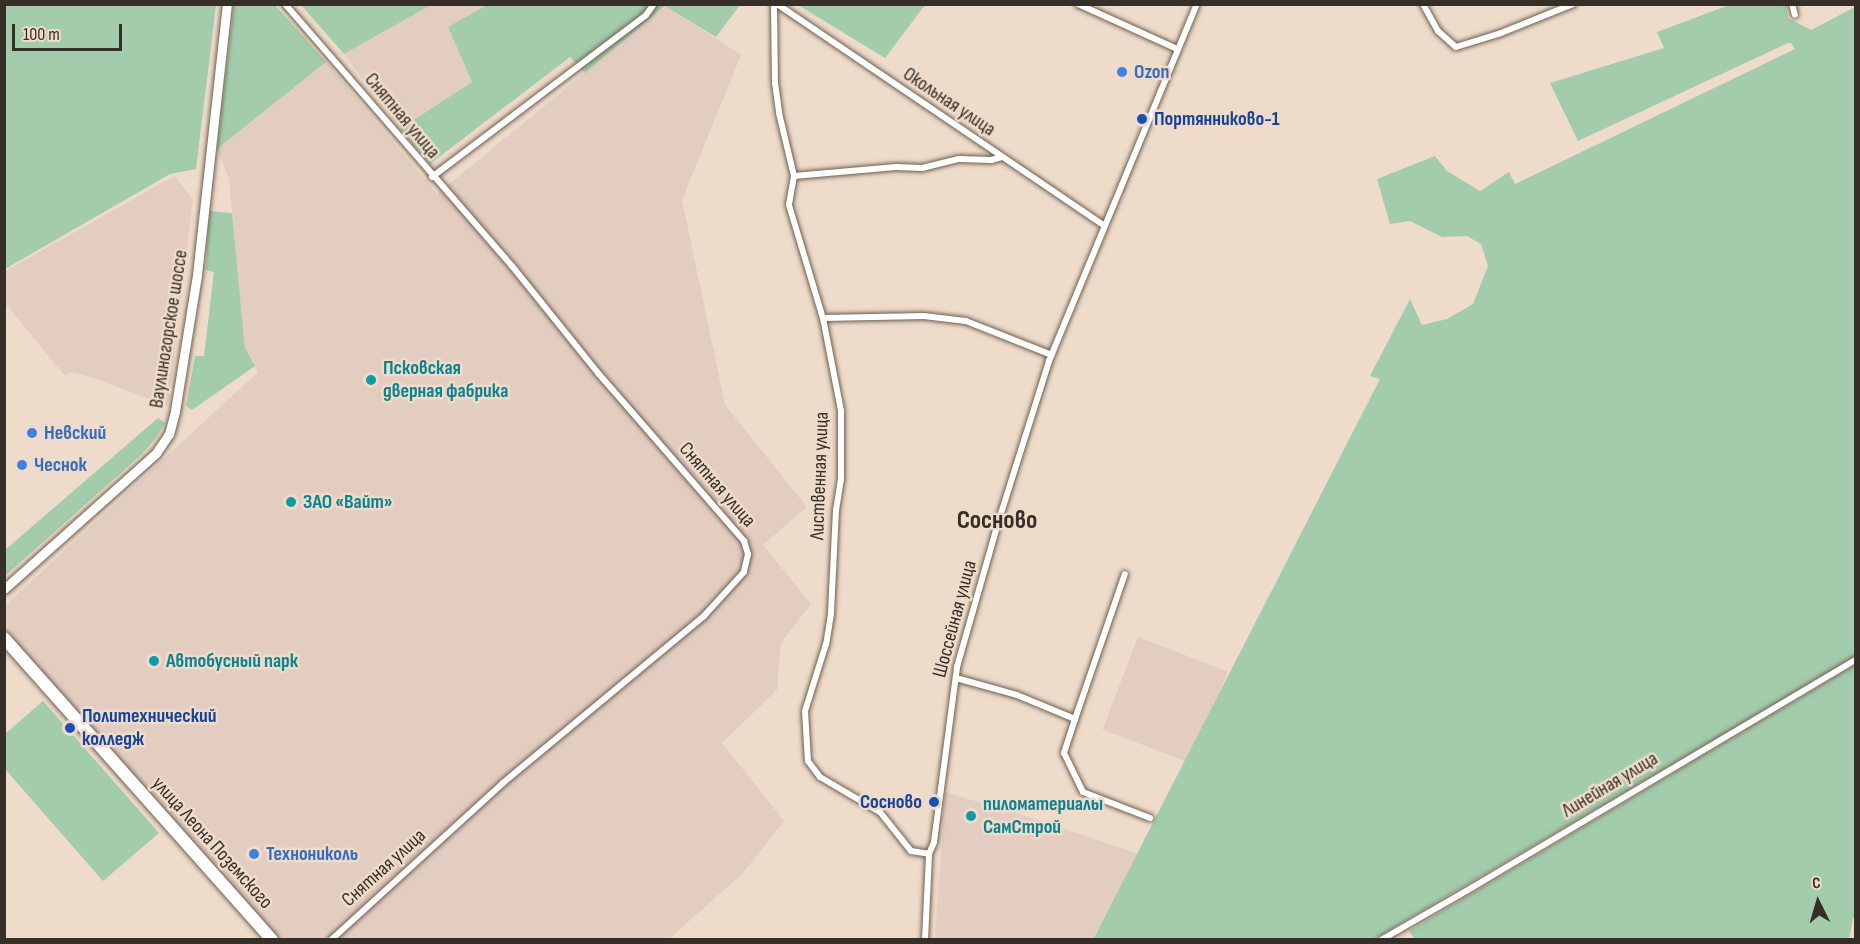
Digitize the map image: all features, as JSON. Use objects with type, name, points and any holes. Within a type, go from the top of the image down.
[{"type":"highway","name":"улица Леона Поземского","points":[[4,638],[272,939]]},
{"type":"street","name":"Ваулиногорское шоссе","points":[[4,590],[156,453],[169,434],[176,411],[197,275],[227,4]]},
{"type":"street","name":"Снятная улица","points":[[285,4],[432,177],[512,266],[598,374],[744,541],[747,563],[744,572],[704,616],[503,783],[331,939]]},
{"type":"street","points":[[432,177],[646,15],[654,4]]},
{"type":"street","name":"Окольная улица","points":[[776,4],[1104,225]]},
{"type":"street","name":"Лиственная улица","points":[[776,4],[775,83],[779,113],[794,176],[789,205],[823,318],[841,411],[841,479],[836,510],[831,614],[826,644],[805,711],[808,761],[820,777],[880,812],[911,851],[928,854]]},
{"type":"street","points":[[1078,4],[1178,49]]},
{"type":"street","name":"Шоссейная улица","points":[[925,939],[928,854],[934,842],[956,678],[998,523],[1052,355],[1107,216],[1197,4]]},
{"type":"street","points":[[1423,4],[1434,26],[1456,47],[1501,33],[1573,4]]},
{"type":"street","points":[[1792,4],[1795,15]]},
{"type":"street","points":[[794,176],[896,167],[922,168],[959,159],[1002,158]]},
{"type":"street","points":[[823,318],[924,316],[966,321],[1052,355]]},
{"type":"street","points":[[1125,574],[1064,753],[1083,792],[1150,818]]},
{"type":"street","name":"Линейная улица","points":[[1381,939],[1856,660]]},
{"type":"street","points":[[956,678],[1017,695],[1076,719]]},
{"type":"shaded area","points":[[431,5],[487,5],[448,27],[472,82],[400,129],[344,54]]},
{"type":"shaded area","points":[[666,6],[741,55],[682,200],[725,405],[807,507],[763,545],[811,604],[781,643],[777,690],[722,743],[784,821],[742,874],[669,939],[274,939],[5,635],[4,609],[258,372],[245,348],[229,179],[217,149],[326,62],[437,194]]},
{"type":"shaded area","points":[[174,176],[193,199],[168,406],[91,377],[71,372],[65,376],[5,303],[4,272]]},
{"type":"shaded area","points":[[1138,637],[1228,671],[1192,764],[1103,729]]},
{"type":"shaded area","points":[[945,792],[1042,821],[1138,854],[1093,939],[935,940]]},
{"type":"green space","points":[[5,4],[216,5],[196,169],[170,174],[5,269]]},
{"type":"green space","points":[[234,5],[275,5],[326,62],[217,149]]},
{"type":"green space","points":[[301,5],[431,5],[344,54]]},
{"type":"green space","points":[[487,5],[740,5],[716,37],[665,6],[585,73],[570,57],[430,164],[400,129],[472,82],[448,27]]},
{"type":"green space","points":[[798,5],[925,5],[885,58]]},
{"type":"green space","points":[[1729,5],[1786,5],[1788,18],[1811,30],[1855,7],[1855,657],[1374,939],[1093,940],[1380,379],[1370,376],[1410,299],[1422,325],[1447,319],[1473,304],[1488,266],[1481,244],[1467,236],[1442,237],[1410,221],[1390,224],[1377,179],[1435,156],[1447,171],[1480,191],[1509,172],[1515,184],[1795,49],[1791,43],[1788,43],[1578,141],[1550,83],[1664,48],[1657,32]]},
{"type":"green space","points":[[209,211],[232,213],[245,348],[255,366],[192,410],[186,406],[195,356],[204,356],[214,272],[206,270]]},
{"type":"green space","points":[[158,418],[165,423],[142,454],[5,576],[5,550]]},
{"type":"green space","points":[[1855,665],[1856,917],[1853,918],[1849,939],[1415,940],[1409,931]]},
{"type":"green space","points":[[43,701],[159,833],[103,881],[5,769],[5,734]]},
{"type":"place","name":"Ozon","points":[[1122,72]]},
{"type":"place","name":"Портянниково-1","points":[[1142,119]]},
{"type":"place","name":"Псковская дверная фабрика","points":[[371,380]]},
{"type":"place","name":"Невский","points":[[32,433]]},
{"type":"place","name":"Чеснок","points":[[22,465]]},
{"type":"place","name":"ЗАО «Вайт»","points":[[291,502]]},
{"type":"place","name":"Автобусный парк","points":[[154,661]]},
{"type":"place","name":"Политехнический колледж","points":[[70,728]]},
{"type":"place","name":"Сосново","points":[[934,802]]},
{"type":"place","name":"пиломатериалы СамСтрой","points":[[971,816]]},
{"type":"place","name":"Технониколь","points":[[254,854]]},
{"type":"district","name":"Сосново","points":[[997,521]]}]
